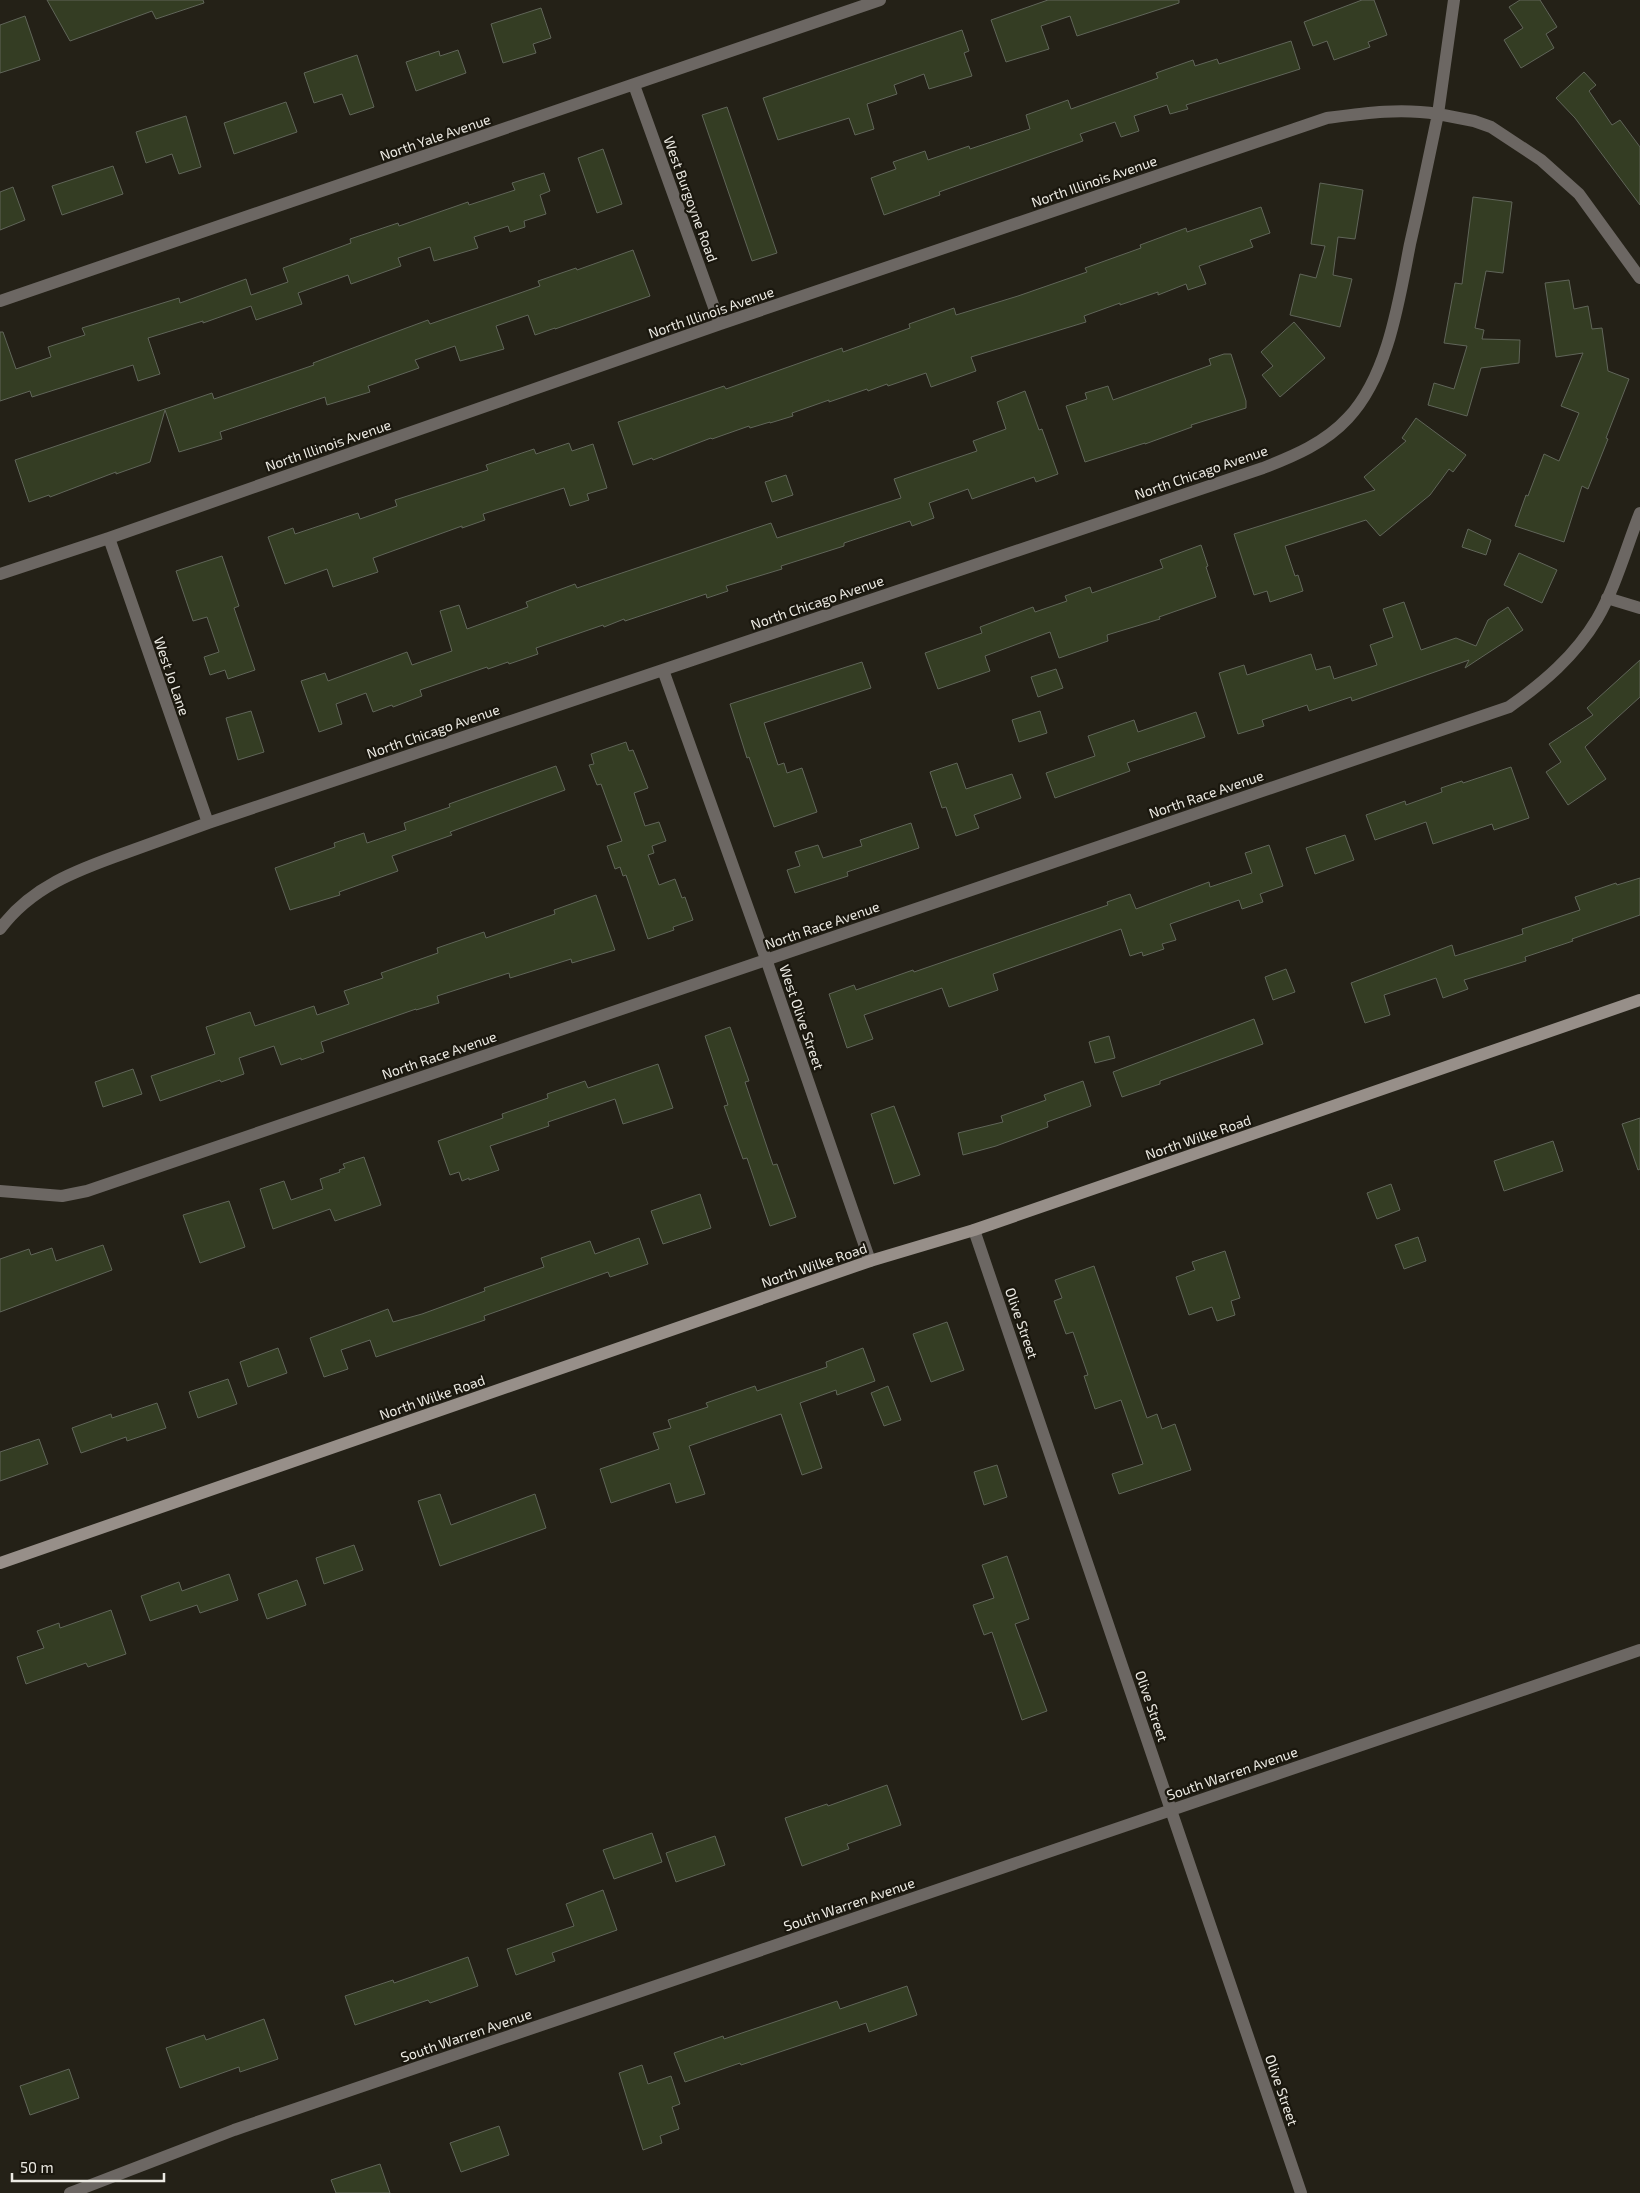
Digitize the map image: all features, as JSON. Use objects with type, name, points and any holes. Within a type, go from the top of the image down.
[{"type":"street","name":"North Yale Avenue","points":[[0,301],[880,0]]},
{"type":"street","name":"North Chicago Avenue","points":[[0,929],[9,918],[40,890],[72,872],[208,823],[1263,468],[1298,454],[1334,432],[1349,418],[1371,384],[1393,326],[1438,114],[1454,0]]},
{"type":"street","name":"West Burgoyne Road","points":[[634,85],[720,324]]},
{"type":"street","name":"North Illinois Avenue","points":[[0,574],[109,538],[720,324],[1327,118],[1382,110],[1412,110],[1474,121],[1491,127],[1541,160],[1580,194],[1640,278]]},
{"type":"street","name":"North Race Avenue","points":[[0,1191],[62,1196],[87,1191],[1509,707],[1544,682],[1583,639],[1607,598],[1640,513]]},
{"type":"street","name":"West Jo Lane","points":[[109,538],[208,823]]},
{"type":"street","points":[[1607,598],[1640,608]]},
{"type":"street","name":"West Olive Street","points":[[663,670],[766,959],[870,1261]]},
{"type":"street","name":"North Wilke Road","points":[[0,1563],[870,1261],[974,1230],[1640,1000]]},
{"type":"street","name":"Olive Street","points":[[974,1230],[1301,2193]]},
{"type":"street","name":"South Warren Avenue","points":[[70,2193],[234,2130],[1640,1650]]},
{"type":"building","points":[[47,0],[203,0],[204,3],[156,19],[152,11],[70,41]]},
{"type":"building","points":[[1048,0],[1179,0],[1179,3],[1077,36],[1070,16],[1041,26],[1049,49],[1006,62],[991,20]]},
{"type":"building","points":[[1362,0],[1374,0],[1387,35],[1368,42],[1370,47],[1334,60],[1327,41],[1313,46],[1304,22]]},
{"type":"building","points":[[1520,0],[1540,0],[1557,27],[1546,34],[1554,48],[1521,68],[1504,40],[1523,28],[1509,7]]},
{"type":"building","points":[[541,8],[551,38],[533,44],[536,53],[503,63],[491,24]]},
{"type":"building","points":[[25,16],[40,60],[0,73],[0,25]]},
{"type":"building","points":[[962,30],[969,51],[964,53],[972,76],[929,89],[924,74],[894,85],[897,94],[867,104],[874,129],[855,135],[849,118],[778,140],[763,98]]},
{"type":"building","points":[[1291,41],[1300,69],[1186,105],[1188,109],[1170,114],[1167,105],[1134,116],[1139,131],[1121,137],[1115,122],[1080,134],[1083,141],[939,192],[940,195],[884,215],[871,178],[896,169],[893,162],[925,151],[928,160],[969,146],[970,149],[1030,129],[1026,115],[1068,100],[1071,109],[1158,78],[1156,73],[1193,60],[1195,66],[1217,59],[1219,64]]},
{"type":"building","points":[[458,50],[466,73],[416,91],[406,62],[439,51],[440,56]]},
{"type":"building","points":[[357,55],[374,107],[350,115],[342,94],[314,103],[304,73]]},
{"type":"building","points":[[1584,72],[1596,85],[1589,91],[1612,125],[1620,120],[1640,147],[1640,205],[1575,118],[1556,98]]},
{"type":"building","points":[[286,102],[297,132],[234,154],[224,123]]},
{"type":"building","points":[[727,107],[777,253],[752,261],[702,115]]},
{"type":"building","points":[[186,116],[201,167],[179,174],[172,154],[146,163],[136,132]]},
{"type":"building","points":[[603,149],[622,204],[597,213],[578,158]]},
{"type":"building","points":[[113,166],[123,194],[62,215],[52,186]]},
{"type":"building","points":[[544,173],[550,191],[540,195],[546,214],[524,221],[525,227],[510,232],[508,226],[474,237],[478,248],[434,261],[430,247],[398,258],[401,266],[351,284],[348,275],[298,293],[302,304],[256,320],[251,306],[203,323],[203,321],[148,338],[160,374],[138,381],[133,365],[32,397],[30,391],[0,401],[0,332],[3,332],[16,369],[51,357],[48,347],[85,335],[82,328],[179,298],[180,303],[246,279],[251,295],[288,282],[283,268],[351,243],[350,239],[398,223],[399,226],[468,202],[469,205],[515,190],[512,183]]},
{"type":"building","points":[[1320,183],[1363,190],[1355,239],[1338,237],[1333,275],[1352,279],[1340,327],[1290,315],[1300,274],[1316,278],[1325,246],[1311,244]]},
{"type":"building","points":[[13,187],[25,220],[0,230],[0,192]]},
{"type":"building","points":[[1473,197],[1512,202],[1503,273],[1486,271],[1475,328],[1484,330],[1482,339],[1520,340],[1519,363],[1481,368],[1467,416],[1428,405],[1434,383],[1454,389],[1467,346],[1444,343],[1455,283],[1462,284]]},
{"type":"building","points":[[1261,207],[1270,233],[1250,240],[1253,247],[1199,266],[1206,284],[1188,290],[1186,284],[1158,295],[1158,292],[1120,305],[1120,303],[1084,316],[1086,322],[971,357],[976,371],[931,387],[926,373],[888,386],[887,384],[829,402],[829,400],[792,413],[793,416],[750,428],[749,426],[653,460],[652,458],[633,465],[618,422],[724,386],[726,389],[842,348],[843,352],[910,328],[909,324],[954,308],[956,315],[1018,296],[1087,272],[1085,268],[1141,248],[1140,245],[1186,228],[1187,232]]},
{"type":"building","points":[[633,250],[650,296],[535,335],[528,315],[496,326],[504,349],[460,361],[455,346],[415,360],[419,368],[368,386],[370,392],[327,405],[325,397],[220,432],[222,439],[179,452],[165,410],[150,462],[116,474],[116,472],[50,497],[49,495],[29,502],[15,460],[212,393],[214,399],[314,365],[313,363],[428,320],[430,324],[540,286],[538,281],[576,268],[577,270]]},
{"type":"building","points":[[1569,280],[1574,309],[1588,306],[1592,329],[1602,328],[1608,371],[1629,379],[1588,489],[1582,486],[1564,542],[1515,526],[1544,454],[1559,461],[1579,413],[1561,406],[1583,353],[1556,357],[1545,283]]},
{"type":"building","points":[[1294,322],[1325,358],[1280,397],[1262,375],[1273,366],[1261,352]]},
{"type":"building","points":[[1224,354],[1231,354],[1246,401],[1246,408],[1191,425],[1192,427],[1145,444],[1085,462],[1066,406],[1087,399],[1085,393],[1108,386],[1113,400],[1211,365],[1209,359]]},
{"type":"building","points":[[1025,391],[1039,430],[1042,429],[1058,474],[1036,482],[1034,477],[972,499],[968,489],[929,503],[934,518],[912,526],[910,521],[844,543],[844,546],[781,566],[782,569],[726,586],[728,591],[707,598],[706,594],[625,621],[624,619],[604,627],[603,625],[536,648],[538,654],[509,664],[508,662],[488,669],[487,667],[420,690],[422,696],[393,707],[392,705],[373,712],[366,693],[336,704],[342,724],[319,732],[301,681],[325,673],[328,681],[407,652],[412,665],[452,651],[440,611],[459,605],[467,629],[528,607],[526,602],[575,584],[577,588],[771,523],[777,538],[901,498],[894,479],[977,451],[973,441],[1006,429],[997,402]]},
{"type":"building","points":[[1416,418],[1466,455],[1453,472],[1449,469],[1430,495],[1380,536],[1366,520],[1285,546],[1295,576],[1298,575],[1303,591],[1270,602],[1267,591],[1254,595],[1234,534],[1375,490],[1364,477],[1406,441],[1402,438]]},
{"type":"building","points":[[569,443],[572,451],[593,444],[607,488],[587,494],[589,500],[570,506],[564,488],[483,514],[485,520],[462,528],[462,526],[373,558],[378,572],[333,587],[327,569],[285,584],[268,537],[293,528],[295,534],[358,513],[360,519],[397,506],[395,500],[488,470],[486,465],[534,449],[536,454]]},
{"type":"building","points":[[786,475],[793,495],[772,502],[765,482]]},
{"type":"building","points":[[1468,529],[1491,540],[1486,555],[1462,547]]},
{"type":"building","points":[[1201,545],[1216,597],[1159,617],[1160,619],[1107,635],[1108,641],[1059,658],[1050,632],[985,656],[990,671],[938,689],[925,653],[982,633],[980,627],[1033,607],[1035,612],[1067,601],[1065,596],[1090,587],[1092,593],[1163,568],[1160,560]]},
{"type":"building","points":[[1519,553],[1557,570],[1542,603],[1504,585]]},
{"type":"building","points":[[222,556],[239,606],[234,608],[255,670],[228,679],[225,670],[210,675],[204,657],[219,652],[207,617],[193,621],[176,571]]},
{"type":"building","points":[[1404,602],[1421,650],[1456,638],[1476,646],[1488,620],[1508,607],[1523,630],[1465,668],[1469,660],[1352,701],[1351,697],[1309,711],[1307,705],[1262,720],[1264,726],[1238,734],[1219,673],[1244,665],[1247,675],[1311,654],[1316,670],[1330,666],[1334,679],[1377,665],[1370,645],[1393,637],[1383,609]]},
{"type":"building","points":[[1640,660],[1640,697],[1585,747],[1606,779],[1568,805],[1546,772],[1561,762],[1549,744],[1593,715],[1587,708]]},
{"type":"building","points":[[862,662],[871,688],[764,723],[778,765],[784,763],[787,773],[802,768],[817,812],[774,827],[749,757],[747,758],[730,704]]},
{"type":"building","points":[[1056,669],[1063,688],[1038,697],[1031,677]]},
{"type":"building","points":[[251,711],[264,752],[238,760],[226,718]]},
{"type":"building","points":[[1040,711],[1047,733],[1019,742],[1012,720]]},
{"type":"building","points":[[1196,712],[1205,737],[1127,763],[1130,771],[1055,798],[1046,773],[1095,756],[1088,736],[1134,720],[1138,732]]},
{"type":"building","points":[[626,742],[629,751],[633,750],[648,788],[634,793],[645,826],[659,822],[666,841],[652,846],[654,853],[648,855],[659,885],[675,879],[682,898],[685,897],[693,920],[673,927],[674,930],[648,939],[626,875],[623,876],[620,867],[615,869],[607,846],[622,841],[601,784],[597,785],[589,765],[594,764],[591,754]]},
{"type":"building","points":[[957,763],[966,789],[1012,774],[1021,798],[974,815],[979,828],[956,836],[946,807],[942,808],[930,772]]},
{"type":"building","points":[[556,766],[565,790],[450,832],[452,835],[392,856],[398,871],[339,892],[340,895],[290,910],[275,868],[335,847],[334,843],[364,833],[367,843],[406,830],[404,823],[450,807],[449,804]]},
{"type":"building","points":[[1511,767],[1529,818],[1494,830],[1492,824],[1433,844],[1426,822],[1375,840],[1366,815],[1405,801],[1406,805],[1442,792],[1441,788],[1462,781],[1463,783]]},
{"type":"building","points":[[911,823],[919,848],[847,872],[848,876],[795,893],[787,870],[800,866],[795,852],[818,845],[823,858],[862,846],[860,840]]},
{"type":"building","points":[[1345,835],[1354,860],[1315,874],[1306,848]]},
{"type":"building","points":[[1269,845],[1283,886],[1260,894],[1263,902],[1242,909],[1239,900],[1170,924],[1176,940],[1162,944],[1164,949],[1143,956],[1142,952],[1130,956],[1121,929],[993,974],[998,990],[949,1007],[942,988],[864,1015],[873,1039],[847,1048],[829,994],[854,985],[856,990],[913,970],[914,972],[1108,905],[1107,902],[1130,894],[1136,909],[1209,882],[1210,887],[1252,873],[1245,853]]},
{"type":"building","points":[[1640,878],[1640,915],[1525,957],[1526,961],[1464,980],[1468,989],[1443,998],[1436,978],[1384,995],[1390,1015],[1365,1023],[1351,983],[1452,945],[1455,956],[1523,934],[1522,929],[1580,910],[1575,897],[1616,883],[1617,885]]},
{"type":"building","points":[[596,895],[615,950],[572,963],[571,959],[510,978],[509,973],[437,996],[439,1003],[416,1009],[321,1042],[324,1052],[301,1060],[301,1058],[281,1065],[274,1046],[239,1058],[244,1074],[221,1082],[220,1080],[160,1101],[151,1076],[215,1054],[206,1027],[250,1012],[255,1026],[314,1006],[317,1015],[349,1004],[344,991],[383,978],[381,973],[438,953],[437,948],[484,932],[486,938],[555,914],[554,910]]},
{"type":"building","points":[[1286,969],[1295,992],[1273,1000],[1265,977]]},
{"type":"building","points":[[1254,1019],[1263,1044],[1160,1081],[1160,1084],[1122,1097],[1113,1072]]},
{"type":"building","points":[[730,1027],[749,1081],[745,1082],[773,1165],[777,1164],[796,1217],[770,1226],[747,1158],[743,1159],[724,1106],[728,1105],[705,1036]]},
{"type":"building","points":[[1109,1036],[1115,1058],[1095,1063],[1089,1042]]},
{"type":"building","points":[[658,1064],[673,1108],[623,1124],[615,1099],[548,1122],[549,1126],[490,1146],[499,1170],[462,1181],[459,1172],[450,1175],[438,1141],[503,1118],[502,1114],[548,1098],[547,1094],[585,1081],[588,1088]]},
{"type":"building","points":[[133,1069],[142,1094],[103,1107],[95,1082]]},
{"type":"building","points":[[1083,1081],[1091,1106],[1047,1122],[1048,1127],[996,1146],[963,1155],[958,1133],[1003,1122],[1001,1116],[1046,1100],[1044,1095]]},
{"type":"building","points":[[894,1106],[920,1175],[894,1184],[871,1114]]},
{"type":"building","points":[[1640,1118],[1640,1169],[1638,1170],[1622,1124]]},
{"type":"building","points":[[1553,1141],[1563,1171],[1504,1191],[1494,1161]]},
{"type":"building","points":[[364,1157],[381,1205],[335,1221],[330,1209],[273,1229],[260,1189],[284,1181],[291,1200],[323,1189],[320,1179],[340,1172],[339,1170],[345,1168],[343,1164]]},
{"type":"building","points":[[1391,1184],[1400,1210],[1377,1219],[1367,1193]]},
{"type":"building","points":[[700,1194],[711,1228],[663,1244],[651,1211]]},
{"type":"building","points":[[229,1201],[245,1247],[200,1263],[183,1215]]},
{"type":"building","points":[[1418,1237],[1426,1261],[1404,1269],[1395,1245]]},
{"type":"building","points":[[639,1238],[648,1264],[610,1277],[608,1272],[484,1316],[485,1320],[376,1357],[370,1340],[341,1350],[348,1369],[324,1377],[310,1338],[388,1309],[393,1322],[422,1314],[485,1291],[484,1288],[544,1267],[541,1258],[590,1241],[595,1254]]},
{"type":"building","points":[[103,1245],[112,1270],[0,1312],[0,1259],[29,1249],[31,1255],[52,1248],[56,1261]]},
{"type":"building","points":[[1225,1251],[1240,1298],[1231,1301],[1235,1315],[1217,1321],[1212,1307],[1189,1315],[1176,1277],[1195,1270],[1192,1262]]},
{"type":"building","points":[[1094,1266],[1147,1418],[1157,1414],[1162,1429],[1175,1424],[1191,1470],[1119,1494],[1112,1474],[1143,1464],[1121,1400],[1095,1409],[1084,1376],[1088,1375],[1073,1332],[1066,1334],[1054,1301],[1062,1298],[1055,1280]]},
{"type":"building","points":[[947,1322],[964,1370],[931,1382],[913,1334]]},
{"type":"building","points":[[278,1348],[287,1373],[248,1387],[240,1362]]},
{"type":"building","points":[[863,1348],[875,1381],[837,1395],[836,1390],[800,1403],[822,1468],[802,1475],[781,1414],[689,1446],[705,1494],[676,1503],[670,1483],[611,1503],[600,1469],[659,1449],[653,1433],[671,1428],[668,1420],[708,1407],[706,1403],[755,1386],[757,1391],[827,1367],[826,1362]]},
{"type":"building","points":[[228,1379],[237,1404],[198,1418],[189,1392]]},
{"type":"building","points":[[888,1386],[901,1420],[884,1426],[871,1393]]},
{"type":"building","points":[[157,1403],[166,1428],[127,1441],[126,1437],[81,1453],[72,1428],[111,1414],[112,1418]]},
{"type":"building","points":[[39,1439],[48,1464],[0,1481],[0,1452]]},
{"type":"building","points":[[997,1465],[1007,1497],[984,1505],[974,1472]]},
{"type":"building","points":[[440,1494],[451,1525],[535,1494],[546,1528],[440,1566],[418,1501]]},
{"type":"building","points":[[354,1545],[363,1570],[324,1584],[316,1558]]},
{"type":"building","points":[[1007,1556],[1029,1619],[1015,1624],[1047,1711],[1022,1720],[992,1632],[984,1635],[973,1605],[994,1598],[982,1565]]},
{"type":"building","points":[[229,1574],[238,1600],[200,1613],[197,1605],[150,1621],[141,1596],[179,1582],[182,1591]]},
{"type":"building","points":[[297,1580],[306,1605],[267,1619],[258,1594]]},
{"type":"building","points":[[111,1610],[126,1654],[88,1667],[86,1663],[26,1684],[17,1657],[44,1648],[37,1631],[59,1623],[60,1628]]},
{"type":"building","points":[[887,1785],[901,1825],[847,1844],[849,1849],[802,1866],[785,1818],[827,1804],[828,1806]]},
{"type":"building","points":[[652,1833],[662,1862],[614,1879],[603,1850]]},
{"type":"building","points":[[715,1836],[725,1865],[676,1882],[666,1853]]},
{"type":"building","points":[[603,1890],[617,1930],[552,1953],[555,1961],[516,1975],[507,1949],[574,1926],[566,1904]]},
{"type":"building","points":[[468,1957],[478,1986],[430,2003],[428,2000],[355,2025],[345,1996],[393,1980],[394,1983]]},
{"type":"building","points":[[907,1986],[917,2015],[869,2032],[866,2023],[685,2082],[674,2053],[723,2036],[724,2039],[837,2001],[840,2009]]},
{"type":"building","points":[[264,2019],[278,2059],[240,2072],[239,2067],[180,2088],[166,2048],[204,2035],[206,2040]]},
{"type":"building","points":[[642,2065],[648,2084],[671,2076],[680,2104],[672,2107],[679,2129],[660,2136],[662,2143],[643,2150],[619,2073]]},
{"type":"building","points":[[69,2069],[79,2098],[30,2115],[20,2086]]},
{"type":"building","points":[[499,2126],[509,2155],[461,2172],[450,2143]]},
{"type":"building","points":[[380,2164],[390,2193],[336,2193],[331,2180]]}]
